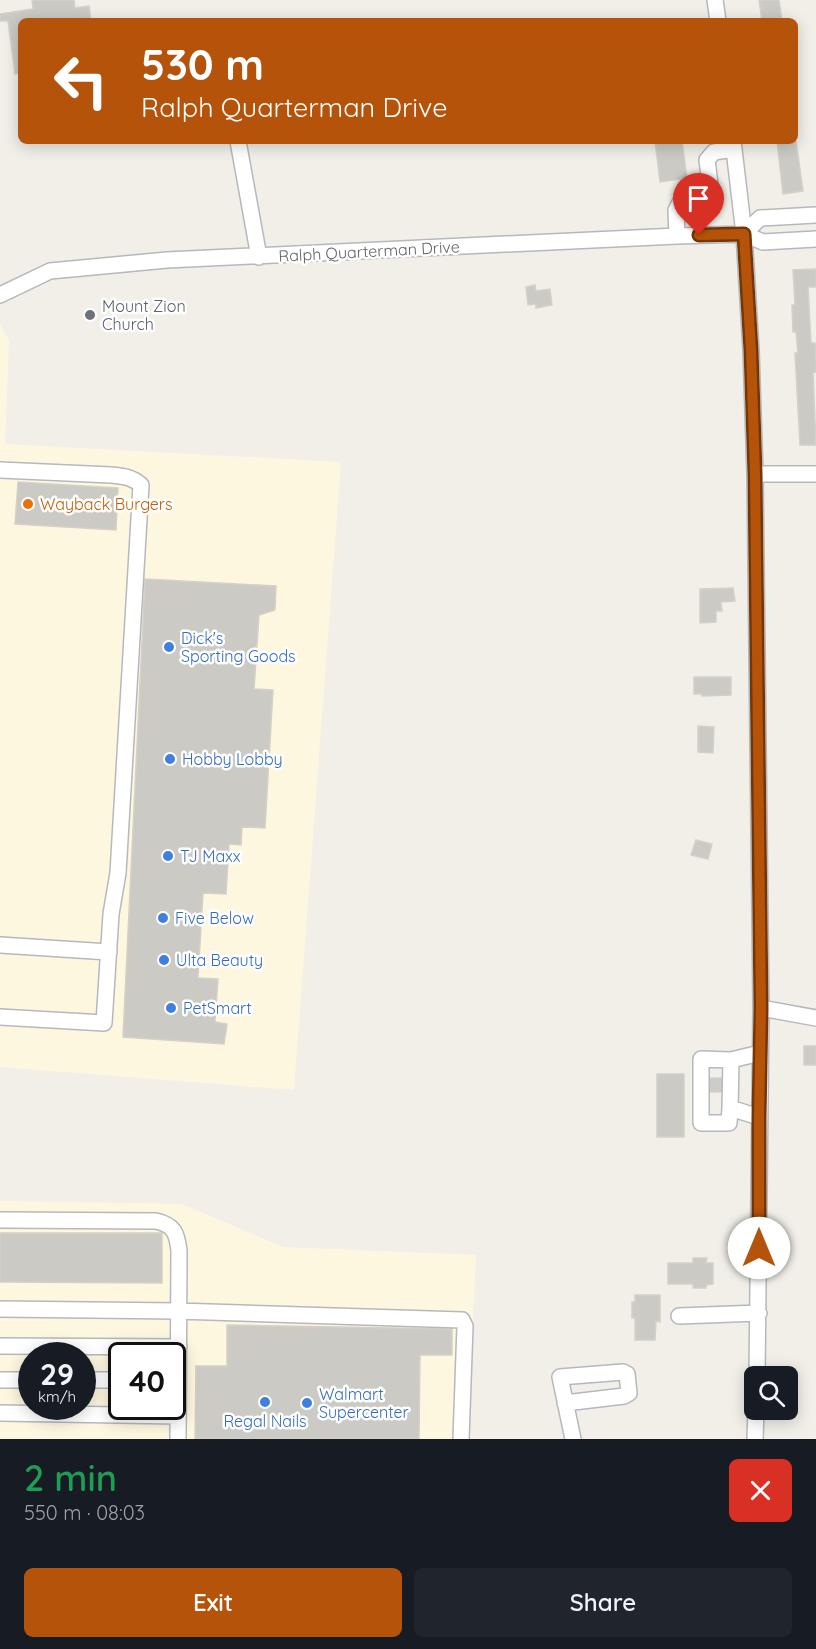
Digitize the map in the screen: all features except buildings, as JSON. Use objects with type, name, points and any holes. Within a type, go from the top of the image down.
[{"type":"street","points":[[715,0],[718,18]]},
{"type":"street","points":[[239,144],[259,257]]},
{"type":"street","points":[[677,236],[676,210],[682,199],[704,192],[710,184],[707,160],[714,152],[733,145],[744,234],[755,474],[761,1008],[757,1366]]},
{"type":"street","points":[[744,234],[760,218],[816,215]]},
{"type":"street","name":"Ralph Quarterman Drive","points":[[0,295],[50,271],[167,260],[677,236],[744,234],[763,242],[816,239]]},
{"type":"street","points":[[0,470],[111,475],[126,477],[141,484],[118,873],[111,914],[104,1023],[0,1017]]},
{"type":"street","points":[[755,474],[816,474]]},
{"type":"street","points":[[0,945],[109,952]]},
{"type":"street","points":[[761,1008],[816,1018]]},
{"type":"street","points":[[731,1060],[716,1085],[701,1123],[729,1123],[730,1108],[716,1085],[700,1059],[731,1060],[760,1053]]},
{"type":"street","points":[[730,1108],[759,1117]]},
{"type":"street","points":[[0,1220],[156,1221],[167,1224],[178,1239],[179,1342]]},
{"type":"street","points":[[0,1309],[178,1311],[464,1321],[461,1439]]},
{"type":"street","points":[[679,1317],[759,1313]]},
{"type":"street","points":[[0,1346],[108,1347]]},
{"type":"street","points":[[0,1380],[18,1380]]},
{"type":"street","points":[[565,1403],[573,1439]]},
{"type":"street","points":[[0,1413],[108,1415]]},
{"type":"street","points":[[178,1420],[178,1439]]},
{"type":"street","points":[[755,1439],[756,1420]]},
{"type":"shaded area","points":[[0,325],[9,340],[5,444],[341,462],[294,1090],[0,1067]]},
{"type":"shaded area","points":[[0,1201],[182,1204],[283,1247],[476,1255],[467,1439],[0,1439]]},
{"type":"tunnel","points":[[709,1085],[723,1085]]},
{"type":"place","name":"Mount Zion Church","points":[[90,315]]},
{"type":"place","name":"Wayback Burgers","points":[[28,504]]},
{"type":"place","name":"Dick's Sporting Goods","points":[[169,647]]},
{"type":"place","name":"Hobby Lobby","points":[[170,759]]},
{"type":"place","name":"TJ Maxx","points":[[168,856]]},
{"type":"place","name":"Five Below","points":[[163,918]]},
{"type":"place","name":"Ulta Beauty","points":[[164,960]]},
{"type":"place","name":"PetSmart","points":[[171,1008]]},
{"type":"place","name":"Regal Nails","points":[[265,1402]]},
{"type":"place","name":"Walmart Supercenter","points":[[307,1403]]},
{"type":"route","points":[[699,235],[744,234],[751,350],[755,474],[761,984],[759,1248]]}]
